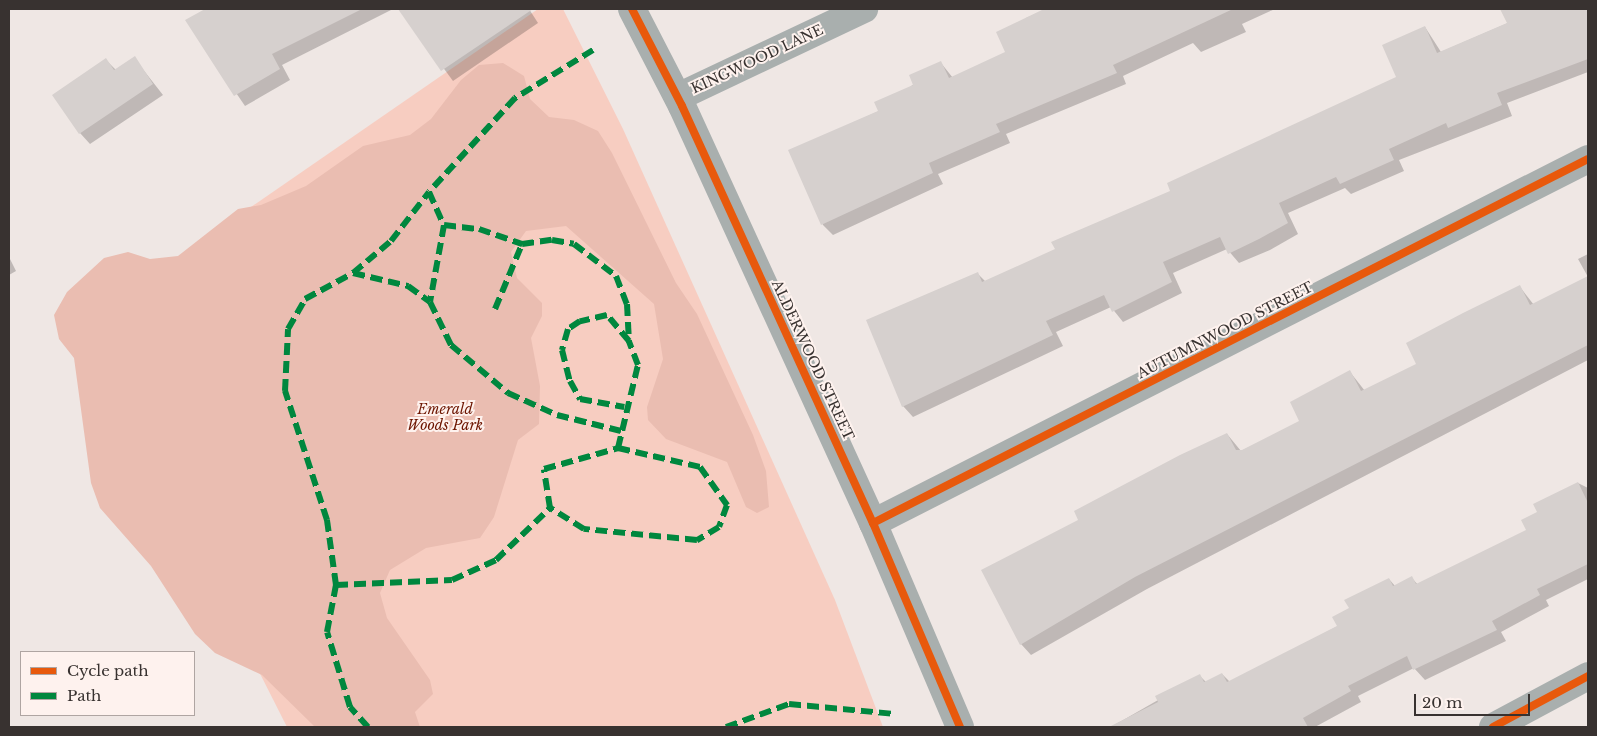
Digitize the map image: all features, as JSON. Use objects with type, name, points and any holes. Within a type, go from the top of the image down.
[{"type":"street","name":"ALDERWOOD STREET","points":[[632,9],[678,97],[873,523],[960,727]]},
{"type":"street","name":"KINGWOOD LANE","points":[[678,97],[864,9]]},
{"type":"street","name":"AUTUMNWOOD STREET","points":[[873,523],[1588,159]]},
{"type":"street","points":[[1493,727],[1588,676]]},
{"type":"green space","name":"Emerald Woods Park","points":[[538,9],[563,9],[623,129],[835,600],[883,727],[287,727],[83,323]]},
{"type":"green space","points":[[503,63],[524,76],[530,99],[549,117],[574,120],[598,131],[612,153],[676,283],[697,314],[753,435],[766,471],[769,507],[757,513],[746,507],[727,462],[666,439],[648,420],[647,407],[663,359],[654,304],[566,226],[526,231],[511,252],[517,278],[542,303],[542,316],[531,338],[540,386],[539,424],[518,440],[494,517],[480,538],[426,548],[390,570],[380,593],[387,618],[430,680],[433,694],[415,712],[420,727],[315,727],[262,675],[215,653],[195,634],[151,566],[100,508],[91,483],[74,358],[59,339],[54,315],[67,292],[104,258],[128,252],[150,259],[178,256],[238,209],[261,205],[306,186],[363,146],[410,135],[431,119],[461,80],[479,65]]},
{"type":"building","points":[[205,9],[362,9],[272,54],[280,69],[234,96],[185,20]]},
{"type":"building","points":[[398,9],[533,9],[441,71]]},
{"type":"building","points":[[1044,9],[1233,9],[1113,65],[1117,73],[996,124],[1000,132],[929,163],[933,173],[821,225],[788,150],[878,111],[874,102],[913,85],[909,75],[941,61],[949,78],[1005,52],[996,32]]},
{"type":"building","points":[[1500,9],[1588,9],[1588,59],[1497,93],[1502,105],[1448,128],[1446,123],[1389,149],[1394,160],[1340,184],[1336,177],[1279,203],[1288,223],[1259,239],[1228,254],[1220,237],[1163,262],[1172,282],[1112,312],[1104,295],[1046,321],[1053,335],[902,407],[866,320],[978,272],[982,282],[1055,249],[1051,242],[1170,191],[1167,183],[1396,77],[1382,45],[1425,26],[1437,53],[1507,23]]},
{"type":"building","points":[[135,56],[153,84],[79,134],[52,95],[106,58],[114,70]]},
{"type":"building","points":[[1588,276],[1588,345],[1135,577],[1020,645],[981,570],[1078,520],[1074,511],[1180,455],[1227,433],[1236,450],[1242,450],[1299,421],[1290,402],[1350,370],[1361,391],[1416,364],[1406,343],[1520,285],[1530,305]]},
{"type":"building","points":[[1578,482],[1588,503],[1588,564],[1537,589],[1540,595],[1492,621],[1497,630],[1413,670],[1407,656],[1348,686],[1351,691],[1303,718],[1308,727],[1109,727],[1158,702],[1155,696],[1200,674],[1204,682],[1222,673],[1227,682],[1337,626],[1332,617],[1349,608],[1344,600],[1389,578],[1393,586],[1412,576],[1416,584],[1526,530],[1521,520],[1537,512],[1533,504]]},
{"type":"marked path","points":[[593,50],[515,98],[429,192],[444,225],[430,302],[451,345],[508,393],[557,415],[621,431]]},
{"type":"marked path","points":[[368,727],[350,707],[327,632],[336,585],[327,520],[285,391],[288,329],[305,299],[353,273],[391,241],[429,192]]},
{"type":"marked path","points":[[444,225],[479,229],[522,244],[552,240],[574,244],[616,276],[627,304],[629,341]]},
{"type":"marked path","points":[[495,309],[522,244]]},
{"type":"marked path","points":[[353,273],[408,286],[430,302]]},
{"type":"marked path","points":[[618,448],[638,365],[629,341],[607,315],[580,321],[568,329],[562,350],[570,381],[580,399],[624,407]]},
{"type":"marked path","points":[[336,585],[452,580],[496,560],[550,508],[544,469],[618,448],[700,467],[727,505],[719,527],[697,540],[584,529],[550,508]]},
{"type":"marked path","points":[[726,727],[789,704],[894,714]]},
{"type":"cycle path","points":[[632,9],[682,106],[873,523],[960,727]]},
{"type":"cycle path","points":[[873,523],[1588,159]]},
{"type":"cycle path","points":[[1493,727],[1588,676]]}]
